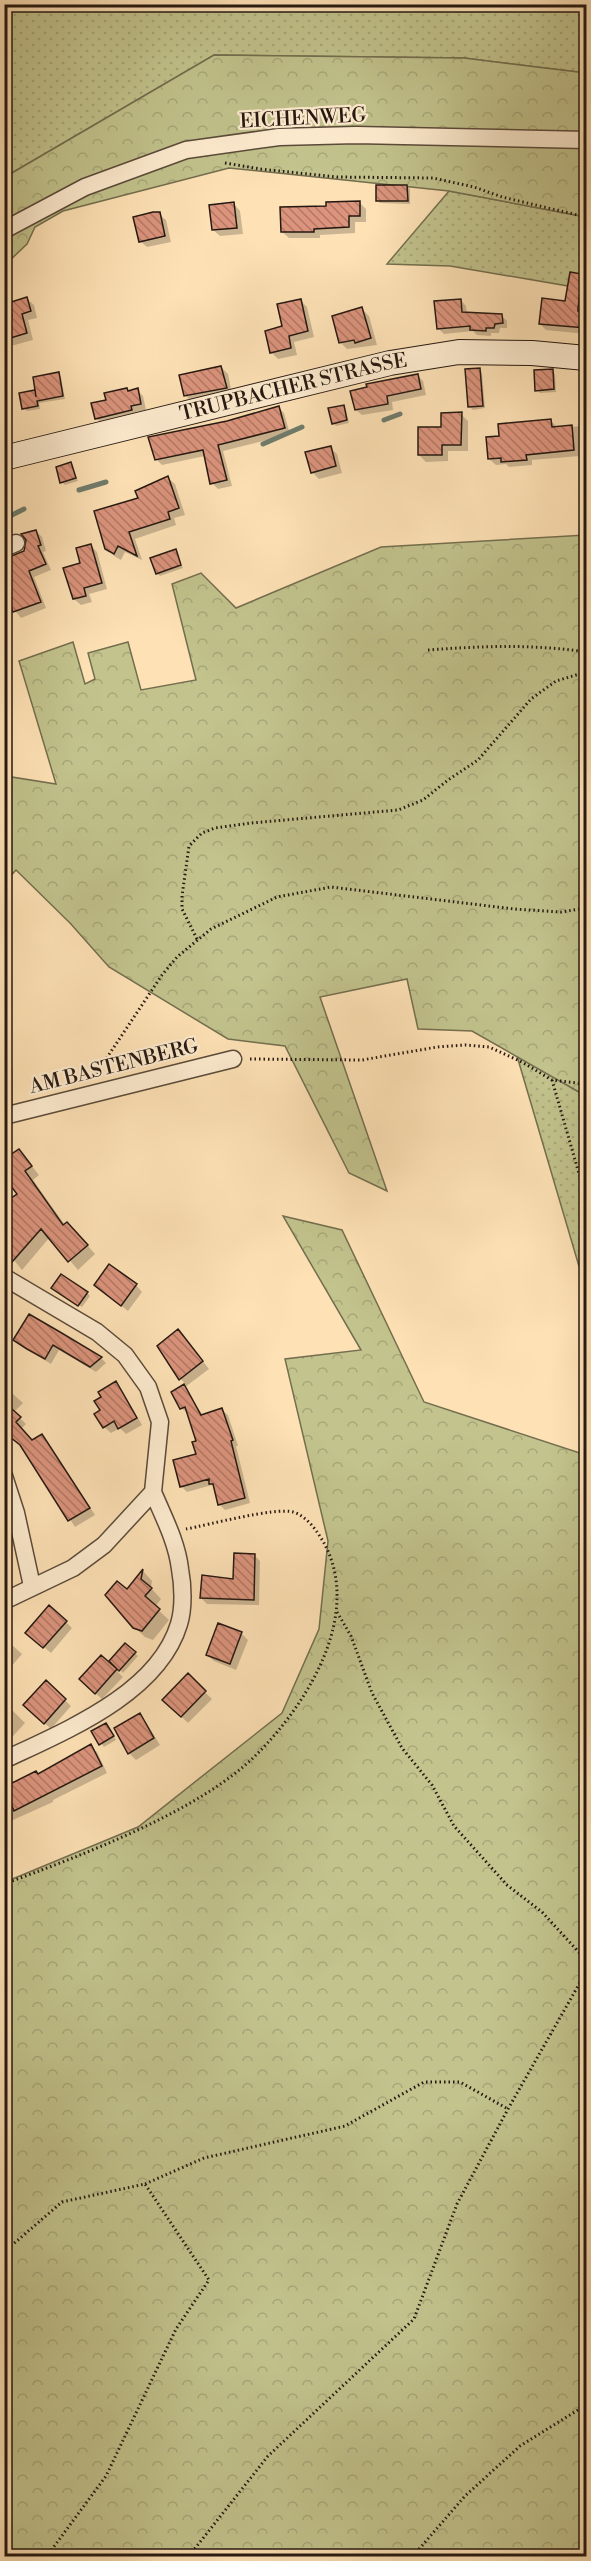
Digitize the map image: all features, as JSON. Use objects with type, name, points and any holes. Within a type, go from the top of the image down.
[{"type":"street","name":"EICHENWEG","points":[[4,230],[85,187],[186,150],[290,137],[356,135],[586,140]]},
{"type":"street","name":"TRUPBACHER STRASSE","points":[[4,458],[390,363],[459,352],[532,353],[586,358]]},
{"type":"street","name":"AM BASTENBERG","points":[[4,1116],[233,1059]]},
{"type":"street","points":[[4,1277],[97,1332],[125,1355],[148,1387],[160,1422],[153,1492],[170,1532],[180,1568],[182,1598],[180,1622],[169,1647],[148,1675],[96,1714],[4,1760]]},
{"type":"street","points":[[4,1476],[16,1513],[32,1586]]},
{"type":"street","points":[[4,1601],[73,1568],[104,1545],[153,1492]]},
{"type":"path","points":[[224,162],[260,169],[337,177],[433,178],[586,217]]},
{"type":"path","points":[[428,650],[494,645],[550,646],[586,651]]},
{"type":"path","points":[[197,939],[182,909],[182,896],[189,846],[202,833],[215,828],[242,824],[398,810],[423,800],[478,760],[531,699],[556,681],[586,672]]},
{"type":"path","points":[[79,1098],[162,975],[197,939],[211,929],[277,897],[331,888],[514,909],[561,912],[586,908]]},
{"type":"path","points":[[233,1059],[362,1060],[437,1047],[465,1045],[489,1047],[522,1062],[552,1080],[586,1084]]},
{"type":"path","points":[[552,1080],[586,1198]]},
{"type":"path","points":[[4,1884],[165,1816],[218,1786],[256,1755],[288,1719],[311,1683],[328,1646],[336,1611],[337,1587],[331,1560],[319,1535],[300,1514],[281,1511],[170,1532]]},
{"type":"path","points":[[336,1611],[351,1636],[377,1702],[402,1748],[432,1785],[454,1826],[507,1885],[542,1912],[586,1960]]},
{"type":"path","points":[[189,2556],[268,2456],[414,2319],[457,2204],[508,2109],[586,1974]]},
{"type":"path","points":[[4,2252],[62,2202],[144,2184],[204,2157],[345,2126],[424,2082],[460,2082],[508,2109]]},
{"type":"path","points":[[47,2556],[106,2476],[176,2329],[209,2280],[144,2184]]},
{"type":"path","points":[[413,2556],[465,2496],[520,2446],[586,2405]]},
{"type":"green space","points":[[5,5],[586,5],[586,73],[464,58],[214,55],[5,177]]},
{"type":"green space","points":[[214,55],[464,58],[586,73],[586,217],[449,191],[229,168],[63,211],[35,227],[27,244],[5,265],[5,177]]},
{"type":"green space","points":[[449,191],[586,217],[586,289],[450,266],[387,264]]},
{"type":"green space","points":[[586,535],[586,1096],[472,1031],[418,1029],[407,979],[320,997],[387,1191],[349,1173],[285,1046],[228,1039],[109,967],[70,923],[16,870],[5,882],[5,776],[56,784],[19,661],[73,642],[85,684],[95,679],[88,653],[128,642],[141,690],[196,680],[172,584],[201,573],[236,608],[381,547]]},
{"type":"green space","points":[[517,1056],[586,1096],[586,1290]]},
{"type":"green space","points":[[283,1216],[342,1230],[424,1402],[586,1455],[586,2556],[5,2556],[5,1882],[138,1827],[282,1713],[319,1629],[328,1541],[285,1359],[361,1350]]},
{"type":"building","points":[[376,185],[407,185],[408,201],[376,201]]},
{"type":"building","points":[[360,201],[360,216],[349,216],[349,227],[314,229],[314,232],[281,232],[280,207],[326,206],[326,202]]},
{"type":"building","points":[[234,202],[237,228],[212,230],[209,205]]},
{"type":"building","points":[[160,212],[165,236],[139,242],[133,217]]},
{"type":"building","points":[[570,272],[582,274],[578,311],[586,312],[586,328],[539,324],[542,298],[565,301]]},
{"type":"building","points":[[27,297],[31,311],[22,314],[27,333],[4,340],[4,318],[12,316],[8,303]]},
{"type":"building","points":[[301,299],[308,331],[289,336],[291,348],[270,353],[265,331],[282,326],[277,304]]},
{"type":"building","points":[[461,299],[462,312],[502,314],[503,323],[495,324],[494,328],[486,328],[486,331],[470,330],[470,326],[437,329],[434,301]]},
{"type":"building","points":[[362,307],[371,338],[355,343],[354,340],[339,343],[332,316]]},
{"type":"building","points":[[221,366],[227,388],[184,396],[179,375]]},
{"type":"building","points":[[480,368],[483,406],[468,407],[465,369]]},
{"type":"building","points":[[553,369],[554,389],[535,391],[534,370]]},
{"type":"building","points":[[59,372],[63,396],[37,401],[38,406],[22,409],[19,393],[35,390],[33,377]]},
{"type":"building","points":[[418,374],[421,389],[387,396],[388,404],[355,410],[350,391],[367,387],[366,384]]},
{"type":"building","points":[[127,388],[128,391],[138,388],[141,404],[131,406],[132,410],[95,419],[91,403],[106,400],[104,393]]},
{"type":"building","points":[[344,405],[347,420],[332,424],[328,408]]},
{"type":"building","points":[[279,406],[285,428],[218,445],[227,480],[210,484],[203,450],[155,460],[148,437],[227,421]]},
{"type":"building","points":[[462,412],[461,445],[442,445],[442,455],[418,455],[418,427],[441,427],[441,413]]},
{"type":"building","points":[[551,419],[552,427],[572,425],[574,450],[526,455],[527,460],[501,462],[501,458],[488,459],[486,437],[499,436],[498,424]]},
{"type":"building","points":[[331,446],[336,466],[311,473],[305,452]]},
{"type":"building","points":[[71,462],[76,478],[60,483],[56,467]]},
{"type":"building","points":[[168,476],[179,508],[168,512],[170,519],[129,532],[137,556],[118,546],[114,554],[105,549],[94,511],[138,498],[135,491]]},
{"type":"building","points":[[36,530],[41,545],[38,546],[46,564],[29,571],[41,602],[13,612],[4,590],[4,559],[24,551],[26,540],[21,534]]},
{"type":"building","points":[[91,544],[102,583],[84,588],[86,596],[73,599],[63,568],[80,563],[76,548]]},
{"type":"building","points":[[176,549],[181,565],[156,574],[150,558]]},
{"type":"building","points":[[19,1149],[32,1166],[25,1171],[63,1225],[67,1222],[88,1245],[68,1262],[41,1229],[12,1262],[4,1251],[4,1203],[17,1194],[4,1177],[4,1159]]},
{"type":"building","points":[[109,1264],[137,1284],[121,1306],[94,1285]]},
{"type":"building","points":[[61,1274],[88,1292],[78,1306],[51,1288]]},
{"type":"building","points":[[29,1314],[102,1357],[90,1367],[53,1345],[45,1359],[27,1349],[13,1340]]},
{"type":"building","points":[[178,1329],[203,1361],[179,1380],[157,1346]]},
{"type":"building","points":[[116,1381],[137,1418],[118,1429],[114,1421],[103,1428],[94,1414],[100,1410],[94,1401],[101,1397],[98,1392]]},
{"type":"building","points":[[184,1384],[201,1415],[222,1408],[233,1440],[231,1441],[245,1498],[218,1505],[213,1484],[209,1484],[209,1479],[180,1487],[173,1460],[196,1454],[192,1442],[196,1441],[185,1407],[180,1409],[171,1392]]},
{"type":"building","points":[[4,1402],[21,1417],[16,1422],[32,1440],[42,1434],[90,1508],[68,1521],[20,1445],[6,1434],[4,1436]]},
{"type":"building","points":[[234,1553],[255,1554],[254,1600],[200,1598],[202,1575],[233,1579]]},
{"type":"building","points":[[143,1569],[141,1579],[152,1588],[145,1596],[160,1609],[142,1631],[133,1628],[105,1595],[117,1581],[127,1589]]},
{"type":"building","points":[[49,1605],[67,1621],[43,1648],[25,1633]]},
{"type":"building","points":[[218,1623],[242,1632],[230,1664],[206,1655]]},
{"type":"building","points":[[125,1643],[136,1652],[119,1671],[109,1661]]},
{"type":"building","points":[[101,1655],[117,1669],[95,1694],[79,1679]]},
{"type":"building","points":[[188,1673],[206,1691],[181,1717],[162,1700]]},
{"type":"building","points":[[46,1680],[66,1699],[44,1724],[23,1705]]},
{"type":"building","points":[[140,1713],[154,1738],[128,1754],[114,1728]]},
{"type":"building","points":[[106,1723],[114,1736],[99,1745],[91,1731]]},
{"type":"building","points":[[91,1744],[102,1766],[14,1811],[4,1787],[36,1771],[38,1774]]},
{"type":"waterway","points":[[384,420],[400,414]]},
{"type":"waterway","points":[[263,444],[302,427]]},
{"type":"waterway","points":[[79,490],[106,482]]},
{"type":"waterway","points":[[4,519],[24,509]]}]
